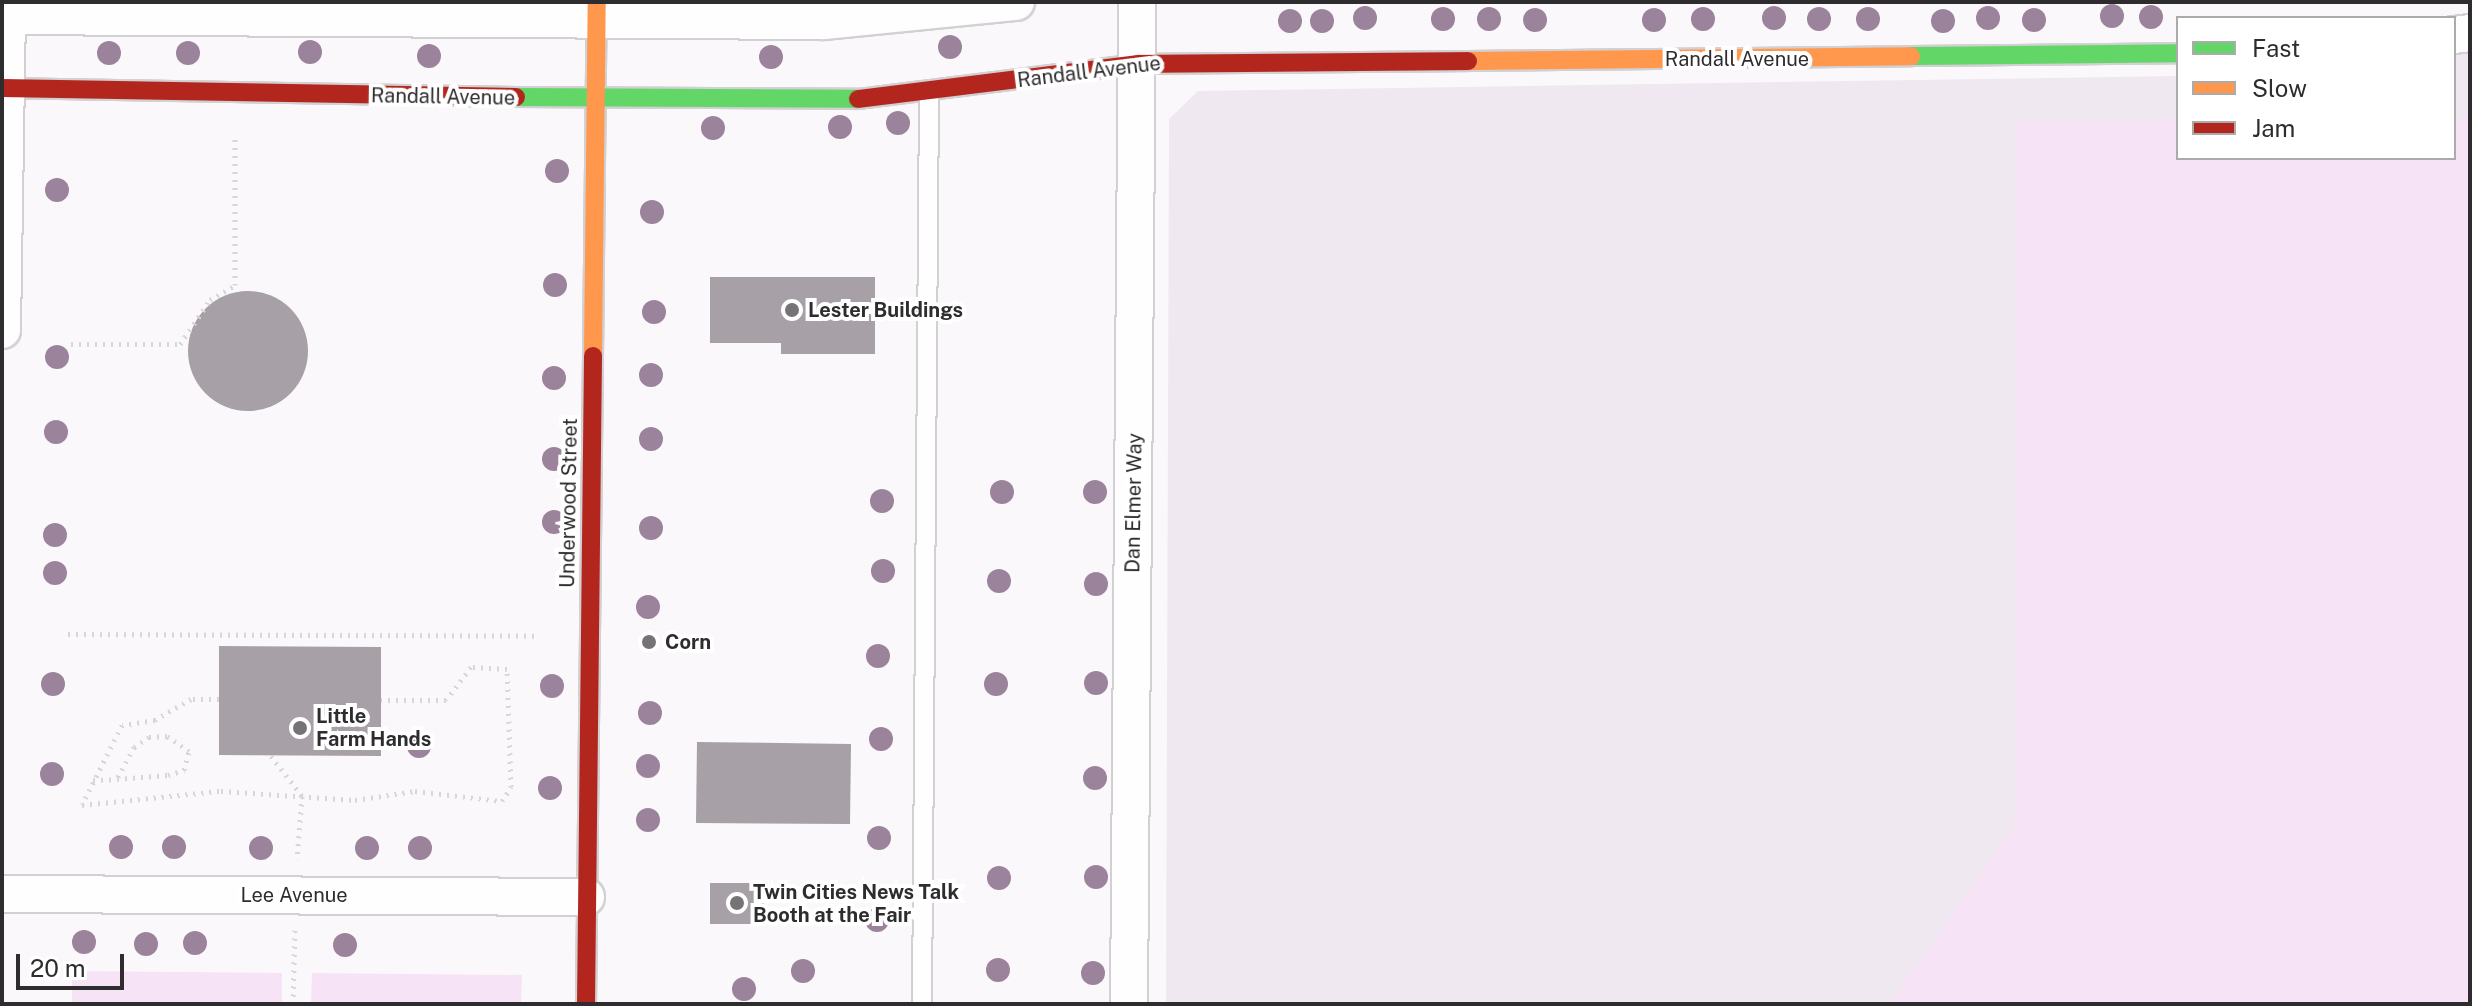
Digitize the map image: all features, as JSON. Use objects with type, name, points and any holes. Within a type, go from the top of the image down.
[{"type":"street","points":[[2,330],[5,11],[597,12],[824,21],[1016,2]]},
{"type":"street","name":"Dan Elmer Way","points":[[1129,1004],[1137,2]]},
{"type":"street","name":"Underwood Street","points":[[586,1004],[597,12]]},
{"type":"street","name":"Randall Avenue","points":[[3,88],[830,102],[929,93],[1138,64],[2176,53]]},
{"type":"street","name":"Lee Avenue","points":[[2,894],[586,897]]},
{"type":"lane","points":[[922,1004],[929,93]]},
{"type":"path","points":[[71,344],[180,344],[210,300],[235,285],[235,138]]},
{"type":"path","points":[[68,634],[536,636]]},
{"type":"path","points":[[219,699],[191,699],[155,720],[122,725],[82,805],[221,791],[355,800],[415,791],[502,801],[511,787],[507,669],[471,667],[446,700],[381,700]]},
{"type":"path","points":[[92,780],[117,779],[184,770],[189,751],[167,736],[149,737],[134,747],[117,779]]},
{"type":"path","points":[[271,756],[302,796],[293,1004]]},
{"type":"shaded area","points":[[2470,53],[2470,1004],[1166,1004],[1169,119],[1198,91],[2176,76],[2176,160],[2456,160],[2456,55]]},
{"type":"shaded area","points":[[2456,118],[2470,118],[2470,1004],[1890,1004],[2015,825],[2015,121],[2176,120],[2176,160],[2456,160]]},
{"type":"shaded area","points":[[72,971],[282,973],[282,1004],[72,1004]]},
{"type":"shaded area","points":[[312,973],[522,975],[521,1004],[311,1004]]},
{"type":"building","name":"Lester Buildings","points":[[710,277],[875,277],[875,354],[781,354],[781,343],[710,343]]},
{"type":"building","points":[[248,291],[271,296],[290,309],[303,328],[308,351],[303,374],[290,393],[271,406],[248,411],[225,406],[206,393],[193,374],[188,351],[193,328],[206,309],[225,296]]},
{"type":"building","name":"Little Farm Hands","points":[[219,646],[381,647],[381,756],[219,755]]},
{"type":"building","points":[[697,742],[851,744],[850,824],[696,823]]},
{"type":"building","name":"Twin Cities News Talk Booth at the Fair","points":[[710,883],[764,883],[764,924],[710,924]]},
{"type":"traffic: fast","points":[[1911,56],[2176,53]]},
{"type":"traffic: fast","points":[[516,97],[858,99]]},
{"type":"traffic: slow","points":[[593,356],[597,2]]},
{"type":"traffic: slow","points":[[1468,61],[1911,56]]},
{"type":"traffic: jam","points":[[858,99],[1138,64],[1468,61]]},
{"type":"traffic: jam","points":[[2,88],[516,97]]},
{"type":"traffic: jam","points":[[586,1004],[593,356]]},
{"type":"place","name":"Lester Buildings","points":[[792,310]]},
{"type":"place","name":"Corn","points":[[649,642]]},
{"type":"place","name":"Little Farm Hands","points":[[300,728]]},
{"type":"place","name":"Twin Cities News Talk Booth at the Fair","points":[[737,903]]}]
